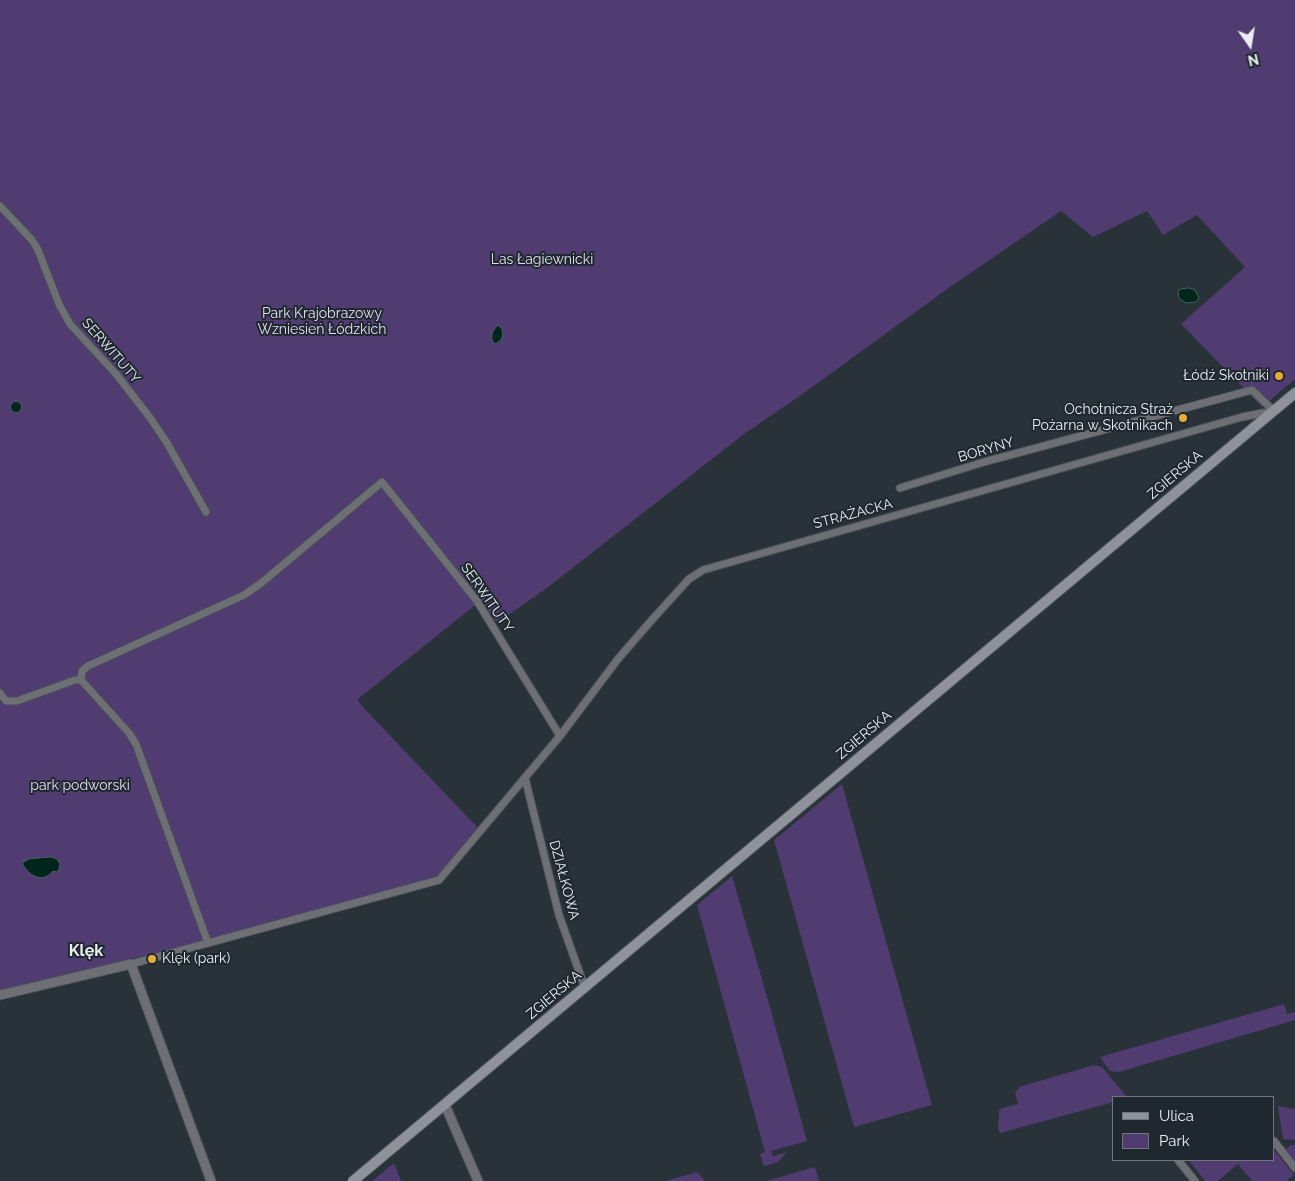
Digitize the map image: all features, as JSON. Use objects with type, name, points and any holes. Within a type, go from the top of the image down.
[{"type":"main road","name":"ZGIERSKA","points":[[353,1181],[1292,397]]},
{"type":"street","name":"SERWITUTY","points":[[0,206],[32,240],[38,250],[59,304],[70,324],[116,374],[151,418],[206,512]]},
{"type":"street","name":"BORYNY","points":[[900,488],[994,460],[1252,390],[1274,411]]},
{"type":"street","name":"STRAŻACKA","points":[[131,964],[439,880],[560,736],[618,659],[689,578],[703,570],[1233,419],[1274,411]]},
{"type":"street","name":"SERWITUTY","points":[[81,680],[82,671],[88,666],[244,595],[260,584],[382,482],[477,601],[560,736]]},
{"type":"street","points":[[0,693],[6,701],[17,702],[75,680],[81,680],[129,733],[136,744],[208,943]]},
{"type":"street","name":"DZIAŁKOWA","points":[[525,778],[560,915],[585,988]]},
{"type":"street","points":[[0,994],[131,964],[211,1181]]},
{"type":"street","points":[[445,1105],[478,1181]]},
{"type":"street","points":[[1275,1142],[1295,1168]]},
{"type":"street","points":[[1179,1161],[1195,1181]]},
{"type":"green space","name":"Las Łagiewnicki","points":[[0,0],[1295,0],[1295,379],[1262,407],[1181,324],[1245,267],[1197,215],[1163,235],[1147,211],[1093,237],[1061,211],[943,292],[744,434],[547,588],[497,623],[479,602],[358,699],[360,704],[478,828],[436,880],[210,940],[0,990]]},
{"type":"green space","points":[[842,784],[932,1105],[854,1127],[774,840]]},
{"type":"green space","points":[[732,876],[807,1141],[771,1151],[773,1156],[787,1152],[778,1162],[764,1166],[760,1154],[765,1152],[697,905]]},
{"type":"green space","points":[[1284,1004],[1287,1014],[1295,1012],[1295,1020],[1119,1072],[1110,1071],[1100,1057]]},
{"type":"green space","points":[[1094,1065],[1102,1067],[1126,1096],[1112,1096],[1112,1103],[1000,1133],[998,1127],[999,1110],[1018,1104],[1015,1092],[1019,1087]]},
{"type":"green space","points":[[1278,1106],[1295,1109],[1295,1140],[1283,1139]]},
{"type":"green space","points":[[1291,1145],[1295,1145],[1295,1162],[1285,1150]]},
{"type":"green space","points":[[1275,1151],[1294,1175],[1286,1181],[1252,1181],[1238,1164],[1218,1181],[1205,1181],[1190,1162],[1275,1161]]},
{"type":"green space","points":[[394,1163],[401,1181],[372,1181]]},
{"type":"green space","points":[[815,1167],[819,1181],[766,1181]]},
{"type":"green space","points":[[697,1172],[705,1181],[665,1181]]},
{"type":"shaded area","points":[[1189,288],[1195,290],[1199,298],[1196,302],[1186,303],[1179,298],[1178,291]]},
{"type":"shaded area","points":[[498,325],[502,329],[502,336],[501,340],[495,344],[492,334]]},
{"type":"shaded area","points":[[16,401],[22,407],[16,413],[10,407]]},
{"type":"shaded area","points":[[51,857],[57,859],[60,864],[58,872],[53,871],[41,878],[28,872],[22,863],[29,859]]},
{"type":"place","name":"Łódź Skotniki","points":[[1279,376]]},
{"type":"place","name":"Ochotnicza Straż Pożarna w Skotnikach","points":[[1183,418]]},
{"type":"place","name":"Klęk (park)","points":[[152,959]]},
{"type":"district","name":"Klęk","points":[[86,951]]},
{"type":"park label","name":"Park Krajobrazowy Wzniesień Łódzkich","points":[[322,322]]},
{"type":"park label","name":"park podworski","points":[[80,786]]}]
